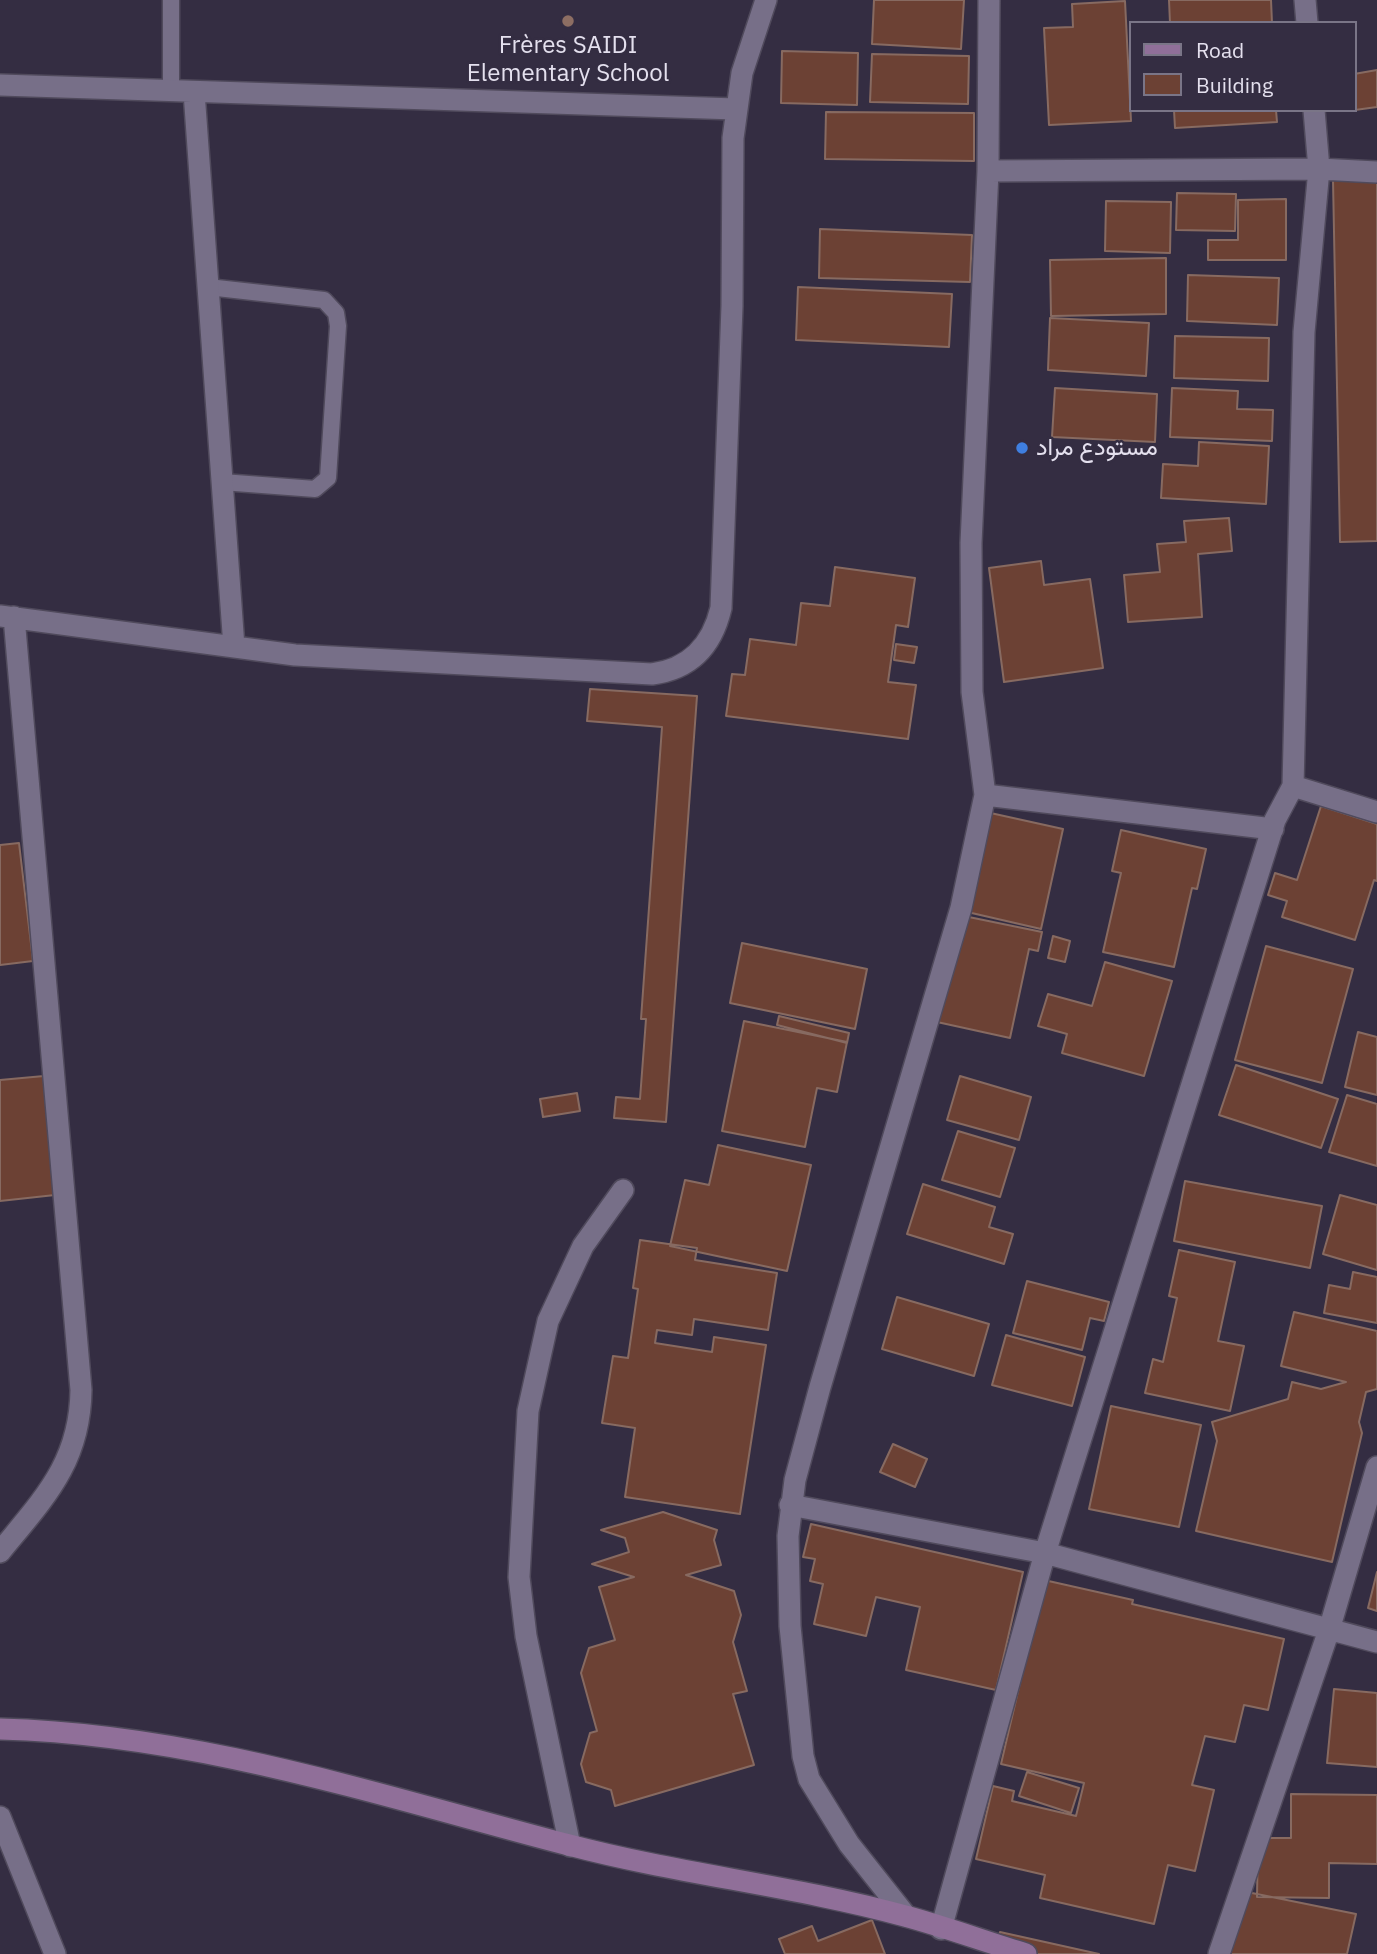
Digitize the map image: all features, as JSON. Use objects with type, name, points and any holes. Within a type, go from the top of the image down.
[{"type":"street","points":[[0,1552],[64,1468],[78,1431],[81,1390],[7,617],[295,655],[652,674],[683,666],[696,656],[708,643],[721,608],[736,109],[742,73],[766,0]]},
{"type":"street","points":[[906,1916],[849,1844],[809,1779],[803,1756],[790,1626],[790,1505],[820,1387],[961,908],[985,795],[972,692],[971,542],[988,171],[989,0]]},
{"type":"street","points":[[1306,0],[1307,21]]},
{"type":"street","points":[[0,85],[736,109]]},
{"type":"street","points":[[194,92],[234,647]]},
{"type":"street","points":[[941,1929],[1045,1553],[1273,829],[1293,786],[1304,332],[1319,169],[1314,112]]},
{"type":"street","points":[[988,171],[1319,169],[1377,172]]},
{"type":"street","points":[[1293,786],[1377,812]]},
{"type":"street","points":[[985,795],[1273,829]]},
{"type":"street","points":[[570,1846],[526,1636],[519,1577],[528,1411],[548,1321],[583,1246],[624,1189]]},
{"type":"street","points":[[1219,1954],[1329,1630],[1377,1467]]},
{"type":"street","points":[[790,1505],[1045,1553],[1377,1642]]},
{"type":"street","points":[[0,1729],[44,1730],[257,1762],[407,1799],[570,1846],[906,1916],[1026,1954]]},
{"type":"street","points":[[0,1817],[55,1954]]},
{"type":"lane","points":[[171,0],[171,91]]},
{"type":"lane","points":[[208,287],[324,300],[336,313],[338,326],[328,478],[314,489],[222,482]]},
{"type":"building","points":[[874,0],[964,0],[961,49],[872,44]]},
{"type":"building","points":[[1169,0],[1271,0],[1272,21],[1170,21]]},
{"type":"building","points":[[1125,1],[1128,112],[1131,112],[1131,121],[1049,125],[1044,28],[1073,27],[1072,4]]},
{"type":"building","points":[[782,51],[858,53],[857,105],[781,103]]},
{"type":"building","points":[[872,54],[969,56],[968,104],[870,102]]},
{"type":"building","points":[[1377,70],[1377,107],[1356,110],[1356,74]]},
{"type":"building","points":[[826,112],[974,113],[974,161],[825,159]]},
{"type":"building","points":[[1174,112],[1276,112],[1277,122],[1175,128]]},
{"type":"building","points":[[1377,179],[1377,541],[1340,542],[1333,180]]},
{"type":"building","points":[[1177,193],[1236,194],[1235,231],[1176,230]]},
{"type":"building","points":[[1286,199],[1286,260],[1208,260],[1208,240],[1238,240],[1238,200]]},
{"type":"building","points":[[1106,201],[1171,202],[1170,253],[1105,251]]},
{"type":"building","points":[[820,229],[972,235],[970,282],[819,278]]},
{"type":"building","points":[[1166,258],[1166,314],[1051,316],[1050,260]]},
{"type":"building","points":[[1188,275],[1279,278],[1277,325],[1187,321]]},
{"type":"building","points":[[798,287],[952,294],[949,347],[796,340]]},
{"type":"building","points":[[1050,318],[1149,323],[1146,376],[1048,370]]},
{"type":"building","points":[[1175,336],[1269,338],[1268,381],[1174,378]]},
{"type":"building","points":[[1055,388],[1157,394],[1155,442],[1052,437]]},
{"type":"building","points":[[1172,388],[1238,391],[1237,409],[1273,410],[1272,441],[1170,437]]},
{"type":"building","points":[[1199,442],[1269,446],[1266,504],[1161,498],[1163,464],[1198,466]]},
{"type":"building","points":[[1229,518],[1232,551],[1198,554],[1202,617],[1128,622],[1124,575],[1160,572],[1157,544],[1186,542],[1184,521]]},
{"type":"building","points":[[1041,561],[1044,585],[1090,579],[1103,668],[1004,682],[989,568]]},
{"type":"building","points":[[835,567],[915,578],[908,627],[896,625],[888,682],[916,685],[908,739],[726,716],[732,674],[745,675],[750,639],[796,645],[801,603],[830,606]]},
{"type":"building","points":[[896,644],[917,647],[914,663],[894,660]]},
{"type":"building","points":[[590,689],[697,696],[666,1122],[614,1118],[616,1097],[640,1099],[646,1019],[641,1019],[662,727],[587,721]]},
{"type":"building","points":[[1321,806],[1377,824],[1377,881],[1374,880],[1355,940],[1282,917],[1287,901],[1268,895],[1275,873],[1297,880]]},
{"type":"building","points":[[986,812],[1063,829],[1041,929],[963,911]]},
{"type":"building","points":[[1121,830],[1206,849],[1197,889],[1192,888],[1174,967],[1103,952],[1121,873],[1112,871]]},
{"type":"building","points":[[19,843],[33,961],[0,965],[0,845]]},
{"type":"building","points":[[959,915],[1042,932],[1038,951],[1029,949],[1010,1038],[937,1022]]},
{"type":"building","points":[[1053,936],[1070,941],[1065,962],[1048,958]]},
{"type":"building","points":[[742,943],[867,969],[855,1029],[730,1003]]},
{"type":"building","points":[[1266,946],[1353,969],[1322,1083],[1235,1060]]},
{"type":"building","points":[[1105,962],[1172,981],[1144,1076],[1062,1053],[1067,1034],[1038,1026],[1048,994],[1092,1006]]},
{"type":"building","points":[[779,1016],[849,1033],[847,1043],[777,1025]]},
{"type":"building","points":[[744,1021],[847,1042],[837,1092],[817,1088],[805,1147],[722,1131]]},
{"type":"building","points":[[1358,1032],[1377,1037],[1377,1095],[1345,1087]]},
{"type":"building","points":[[1236,1065],[1338,1099],[1321,1148],[1219,1115]]},
{"type":"building","points":[[44,1076],[55,1195],[0,1201],[0,1080]]},
{"type":"building","points":[[960,1076],[1031,1097],[1019,1140],[947,1120]]},
{"type":"building","points":[[577,1093],[580,1111],[543,1117],[540,1099]]},
{"type":"building","points":[[1347,1095],[1377,1104],[1377,1166],[1329,1152]]},
{"type":"building","points":[[958,1131],[1015,1148],[1000,1197],[942,1180]]},
{"type":"building","points":[[718,1145],[811,1165],[787,1271],[670,1246],[685,1180],[709,1185]]},
{"type":"building","points":[[1185,1181],[1322,1206],[1310,1268],[1174,1241]]},
{"type":"building","points":[[923,1184],[995,1207],[989,1227],[1013,1234],[1004,1264],[907,1234]]},
{"type":"building","points":[[1340,1195],[1377,1205],[1377,1270],[1323,1254]]},
{"type":"building","points":[[640,1240],[697,1248],[695,1260],[777,1273],[768,1330],[694,1319],[692,1335],[657,1330],[655,1343],[712,1352],[714,1337],[766,1345],[740,1514],[625,1497],[635,1428],[602,1423],[613,1356],[628,1358],[638,1289],[633,1288]]},
{"type":"building","points":[[1179,1250],[1235,1262],[1218,1341],[1244,1346],[1230,1411],[1145,1393],[1153,1359],[1163,1362],[1177,1298],[1169,1296]]},
{"type":"building","points":[[1353,1272],[1377,1277],[1377,1323],[1324,1313],[1329,1285],[1350,1289]]},
{"type":"building","points":[[1027,1281],[1109,1302],[1104,1321],[1090,1318],[1082,1350],[1013,1333]]},
{"type":"building","points":[[897,1297],[989,1324],[974,1376],[882,1349]]},
{"type":"building","points":[[1294,1312],[1377,1331],[1377,1389],[1366,1392],[1359,1422],[1362,1433],[1332,1562],[1196,1531],[1217,1441],[1212,1422],[1288,1399],[1292,1382],[1321,1389],[1346,1382],[1281,1366]]},
{"type":"building","points":[[1006,1335],[1085,1357],[1072,1406],[992,1385]]},
{"type":"building","points":[[1111,1406],[1201,1425],[1179,1527],[1089,1509]]},
{"type":"building","points":[[893,1444],[927,1459],[915,1487],[880,1472]]},
{"type":"building","points":[[663,1512],[717,1530],[714,1540],[721,1565],[686,1575],[734,1591],[741,1615],[733,1642],[747,1691],[733,1694],[754,1765],[615,1806],[611,1790],[586,1782],[581,1764],[590,1733],[597,1731],[581,1673],[589,1648],[615,1640],[599,1587],[634,1577],[592,1564],[629,1552],[625,1538],[601,1530]]},
{"type":"building","points":[[811,1524],[1023,1572],[996,1690],[906,1670],[920,1607],[876,1597],[866,1636],[814,1624],[823,1584],[810,1581],[815,1559],[803,1557]]},
{"type":"building","points":[[1377,1572],[1377,1611],[1368,1608]]},
{"type":"building","points":[[1044,1580],[1133,1600],[1132,1604],[1284,1639],[1268,1710],[1244,1705],[1235,1742],[1205,1736],[1192,1785],[1214,1790],[1195,1871],[1168,1865],[1154,1924],[1040,1898],[1045,1875],[976,1859],[993,1786],[1014,1791],[1012,1801],[1076,1816],[1084,1783],[1001,1764]]},
{"type":"building","points":[[1334,1689],[1377,1693],[1377,1767],[1327,1763]]},
{"type":"building","points":[[1027,1772],[1079,1788],[1071,1813],[1019,1796]]},
{"type":"building","points":[[1291,1794],[1377,1795],[1377,1864],[1329,1863],[1329,1898],[1257,1897],[1258,1838],[1291,1838]]},
{"type":"building","points":[[1242,1891],[1356,1914],[1347,1954],[1229,1954]]},
{"type":"building","points":[[872,1920],[885,1954],[785,1954],[779,1939],[812,1926],[818,1941]]},
{"type":"building","points":[[1000,1932],[1099,1954],[995,1954]]},
{"type":"place","name":"Frères SAIDI Elementary School","points":[[568,21]]},
{"type":"place","name":"مستودع مراد","points":[[1022,448]]}]
